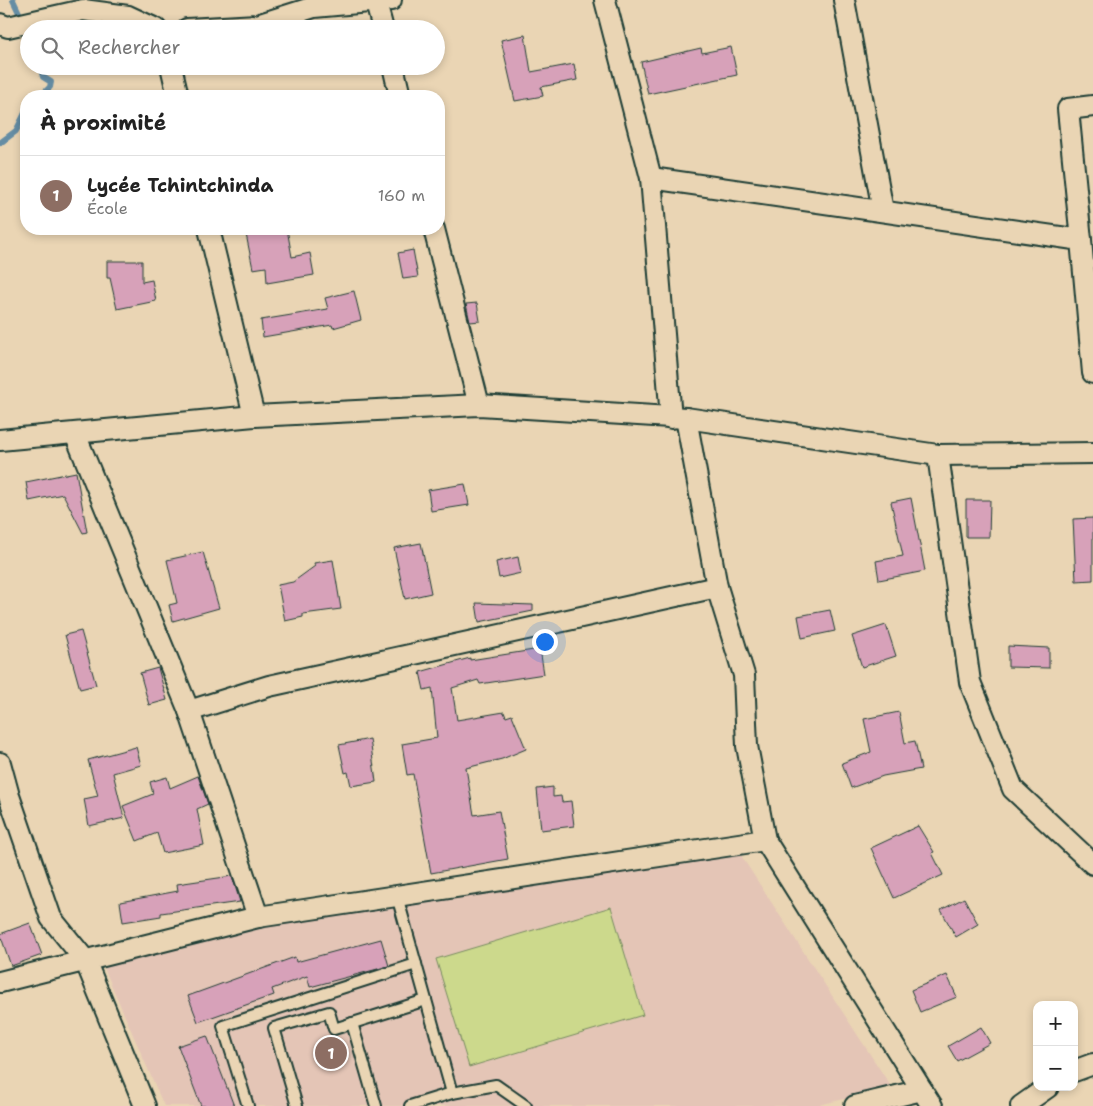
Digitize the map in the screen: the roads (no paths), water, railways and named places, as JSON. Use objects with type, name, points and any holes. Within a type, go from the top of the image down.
[{"type":"street","points":[[605,0],[651,178],[678,418],[717,587],[744,675],[747,746],[766,840],[927,1098],[855,1106]]},
{"type":"street","points":[[844,0],[883,211]]},
{"type":"street","points":[[275,20],[314,7],[384,2],[383,20]]},
{"type":"street","points":[[39,20],[83,10],[128,16],[137,20]]},
{"type":"street","points":[[0,24],[8,27],[20,24]]},
{"type":"street","points":[[174,75],[177,90]]},
{"type":"street","points":[[395,75],[399,90]]},
{"type":"street","points":[[1093,106],[1068,110],[1093,373]]},
{"type":"street","points":[[651,178],[1081,240]]},
{"type":"street","points":[[210,235],[254,416]]},
{"type":"street","points":[[436,235],[479,405]]},
{"type":"street","points":[[0,440],[254,416],[479,405],[678,418],[938,455],[1093,453]]},
{"type":"street","points":[[75,434],[189,711],[258,917]]},
{"type":"street","points":[[938,455],[970,682],[1013,789],[1093,864]]},
{"type":"street","points":[[189,711],[269,686],[717,587]]},
{"type":"street","points":[[0,763],[9,796],[51,918],[85,960],[145,1106]]},
{"type":"street","points":[[0,982],[258,917],[766,840]]},
{"type":"street","points":[[1078,1070],[1093,1064]]},
{"type":"street","points":[[1021,1106],[1042,1091]]},
{"type":"lane","points":[[397,896],[452,1093]]},
{"type":"lane","points":[[248,1106],[223,1026],[416,964]]},
{"type":"lane","points":[[323,994],[334,1028],[426,1000]]},
{"type":"lane","points":[[268,1011],[297,1106]]},
{"type":"lane","points":[[274,1028],[329,1012]]},
{"type":"lane","points":[[352,1023],[376,1106]]},
{"type":"lane","points":[[410,1106],[452,1093],[496,1085],[526,1106]]},
{"type":"waterway","points":[[13,0],[22,20]]},
{"type":"waterway","points":[[42,75],[51,82],[47,90]]},
{"type":"waterway","points":[[0,143],[16,131],[20,123]]},
{"type":"place","name":"Lycée Tchintchinda","points":[[331,1053]]}]
